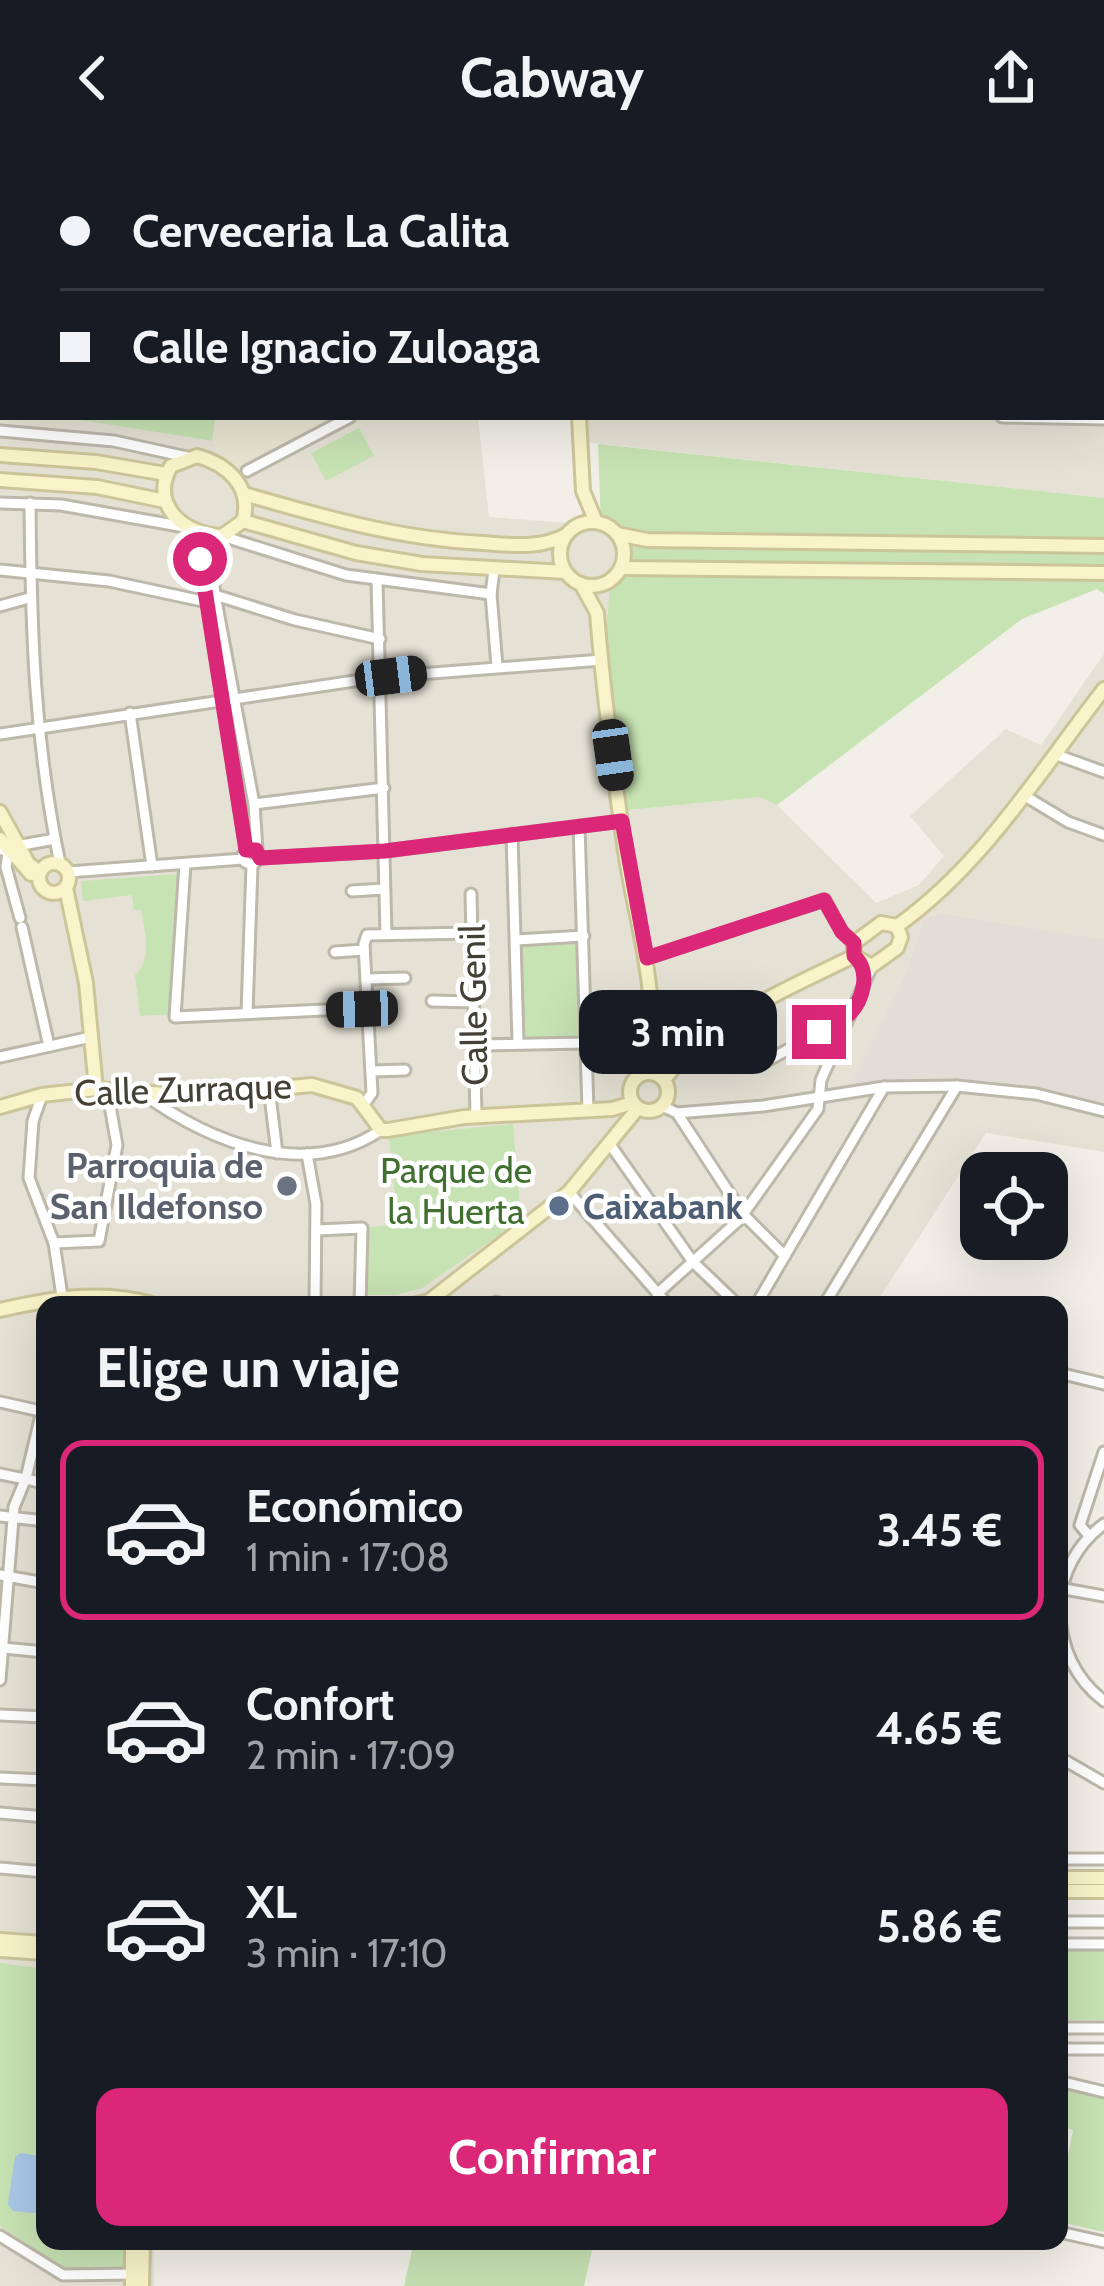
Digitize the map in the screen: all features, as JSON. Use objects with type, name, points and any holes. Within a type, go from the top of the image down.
[{"type":"street","points":[[248,471],[344,420]]},
{"type":"street","points":[[579,420],[584,494],[596,522],[617,534],[646,541],[1104,546]]},
{"type":"street","points":[[4,427],[114,441],[219,464],[244,494],[243,521]]},
{"type":"street","points":[[0,455],[96,462],[166,474]]},
{"type":"street","points":[[165,502],[166,474],[170,466],[187,457]]},
{"type":"street","points":[[0,480],[97,487],[165,502],[192,531],[213,601]]},
{"type":"street","points":[[244,494],[326,519],[443,541],[548,544],[596,522]]},
{"type":"street","points":[[565,572],[560,547],[584,494]]},
{"type":"street","points":[[0,503],[30,503],[218,536],[376,581],[491,594]]},
{"type":"street","points":[[30,503],[29,598],[37,726],[86,982],[91,1037],[117,1145],[98,1241],[54,1243]]},
{"type":"street","points":[[142,1093],[217,1137],[277,1153],[307,1154],[380,1130],[476,1116],[635,1106],[649,1111],[662,1106],[667,1097],[656,1076],[652,1049],[647,958],[622,821],[596,611],[581,584],[565,572],[422,564],[356,553],[243,521],[218,536],[211,562],[213,601],[252,856]]},
{"type":"street","points":[[596,611],[607,583],[621,568],[624,556],[617,534]]},
{"type":"street","points":[[621,568],[1104,573]]},
{"type":"street","points":[[0,569],[109,580],[380,639]]},
{"type":"street","points":[[494,570],[491,594],[497,666]]},
{"type":"street","points":[[376,581],[386,934]]},
{"type":"street","points":[[581,584],[607,583]]},
{"type":"street","points":[[0,606],[29,598]]},
{"type":"street","points":[[0,734],[381,676],[602,660]]},
{"type":"street","points":[[897,926],[959,870],[1025,796],[1098,706],[1104,689]]},
{"type":"street","points":[[228,699],[254,805],[247,1013]]},
{"type":"street","points":[[130,713],[152,866]]},
{"type":"street","points":[[1057,754],[1104,772]]},
{"type":"street","points":[[254,805],[384,788]]},
{"type":"street","points":[[1025,796],[1068,822],[1104,835]]},
{"type":"street","points":[[0,812],[6,867],[49,1046]]},
{"type":"street","points":[[43,883],[50,863],[64,868],[152,866],[385,851],[622,821]]},
{"type":"street","points":[[579,826],[588,1110]]},
{"type":"street","points":[[512,835],[518,1042]]},
{"type":"street","points":[[7,846],[55,839]]},
{"type":"street","points":[[7,846],[28,863],[76,932]]},
{"type":"street","points":[[185,864],[175,1017],[368,1008]]},
{"type":"street","points":[[43,883],[66,888]]},
{"type":"street","points":[[352,890],[385,890]]},
{"type":"street","name":"Calle Genil","points":[[471,894],[476,1116]]},
{"type":"street","points":[[647,958],[824,900],[862,961]]},
{"type":"street","points":[[569,1192],[657,1294],[743,1214],[818,1109],[821,1080],[850,1015],[862,961],[880,923],[897,926]]},
{"type":"street","points":[[635,1106],[629,1093],[634,1079],[656,1076],[753,1006],[897,947],[901,937],[897,926]]},
{"type":"street","points":[[380,1130],[364,1104],[372,1093],[367,934],[471,933]]},
{"type":"street","points":[[516,940],[584,936]]},
{"type":"street","points":[[335,952],[364,950]]},
{"type":"street","points":[[366,979],[406,978]]},
{"type":"street","points":[[433,1001],[474,1002]]},
{"type":"street","points":[[758,1066],[850,1015]]},
{"type":"street","points":[[0,1058],[91,1037]]},
{"type":"street","points":[[476,1045],[585,1043]]},
{"type":"street","points":[[372,1071],[404,1070]]},
{"type":"street","name":"Calle Zurraque","points":[[0,1107],[42,1095],[101,1089],[193,1096],[312,1085],[341,1091],[364,1104]]},
{"type":"street","points":[[662,1106],[677,1113],[884,1087],[957,1086],[1036,1094],[1104,1111]]},
{"type":"street","points":[[829,1296],[957,1086]]},
{"type":"street","points":[[761,1296],[884,1087]]},
{"type":"street","points":[[268,1088],[277,1153]]},
{"type":"street","points":[[42,1095],[33,1121],[29,1178],[54,1243],[62,1296]]},
{"type":"street","points":[[442,1296],[569,1192],[635,1106]]},
{"type":"street","points":[[677,1113],[743,1214],[785,1256]]},
{"type":"street","points":[[609,1143],[693,1262],[729,1296]]},
{"type":"street","points":[[307,1154],[317,1230],[315,1296]]},
{"type":"street","points":[[317,1230],[362,1228],[360,1296]]},
{"type":"street","points":[[0,1310],[36,1302]]},
{"type":"street","points":[[1068,1375],[1104,1384]]},
{"type":"street","points":[[0,1402],[36,1410]]},
{"type":"street","points":[[0,1680],[4,1575],[13,1518],[36,1441]]},
{"type":"street","points":[[1089,1536],[1080,1525],[1104,1452]]},
{"type":"street","points":[[0,1474],[36,1481]]},
{"type":"street","points":[[0,1516],[36,1520]]},
{"type":"street","points":[[1068,1568],[1089,1536],[1104,1524]]},
{"type":"street","points":[[4,1575],[36,1581]]},
{"type":"street","points":[[1068,1589],[1104,1596]]},
{"type":"street","points":[[3,1648],[36,1651]]},
{"type":"street","points":[[1068,1655],[1104,1701]]},
{"type":"street","points":[[0,1715],[36,1717]]},
{"type":"street","points":[[1068,1762],[1104,1783]]},
{"type":"street","points":[[0,1778],[36,1780]]},
{"type":"street","points":[[0,1813],[36,1816]]},
{"type":"street","points":[[1068,1858],[1104,1859]]},
{"type":"street","points":[[0,1868],[36,1871]]},
{"type":"street","points":[[1068,1878],[1104,1878]]},
{"type":"street","points":[[1068,1892],[1104,1891]]},
{"type":"street","points":[[1068,1922],[1104,1922]]},
{"type":"street","points":[[0,1940],[36,1942]]},
{"type":"street","points":[[1068,1944],[1104,1944]]},
{"type":"street","points":[[0,1949],[36,1952]]},
{"type":"street","points":[[1068,2028],[1104,2028]]},
{"type":"street","points":[[1068,2049],[1104,2049]]},
{"type":"street","points":[[1068,2083],[1104,2092]]},
{"type":"street","points":[[1068,2234],[1104,2242]]},
{"type":"street","points":[[0,2236],[63,2275],[133,2280],[132,2250]]},
{"type":"street","points":[[142,2286],[143,2250]]},
{"type":"shaded area","points":[[0,420],[81,420],[211,441],[214,420],[478,420],[489,517],[625,527],[610,585],[620,811],[760,797],[777,805],[876,903],[919,885],[944,856],[910,816],[1006,729],[1041,745],[1104,654],[1104,939],[942,913],[924,919],[907,970],[852,1084],[929,1079],[1052,1091],[1104,1108],[1104,1152],[986,1133],[974,1152],[960,1152],[960,1173],[881,1296],[36,1296],[36,2250],[154,2250],[154,2286],[0,2286]]},
{"type":"shaded area","points":[[215,420],[331,420],[236,472],[212,441]]},
{"type":"shaded area","points":[[588,420],[1104,420],[1104,498],[584,442]]},
{"type":"shaded area","points":[[942,913],[1104,939],[1104,1108],[1052,1091],[929,1079],[851,1085],[907,970],[924,919]]},
{"type":"green space","points":[[81,420],[215,420],[212,441]]},
{"type":"green space","points":[[359,428],[374,456],[326,481],[311,453]]},
{"type":"green space","points":[[598,444],[1104,498],[1104,594],[1097,589],[1022,619],[777,805],[760,797],[619,811],[603,671],[610,585],[625,528],[601,525]]},
{"type":"green space","points":[[180,874],[173,1014],[140,1016],[135,975],[144,961],[146,945],[141,910],[134,910],[132,895],[83,901],[81,881]]},
{"type":"green space","points":[[576,943],[578,1037],[523,1038],[521,946]]},
{"type":"green space","name":"Parque de la Huerta","points":[[513,1124],[521,1220],[422,1288],[396,1295],[363,1295],[366,1228],[398,1224],[389,1136]]},
{"type":"green space","points":[[1068,1950],[1104,1950],[1104,2020],[1068,2020]]},
{"type":"green space","points":[[0,1963],[36,1968],[36,2250],[0,2226]]},
{"type":"green space","points":[[1068,2089],[1104,2099],[1104,2232],[1068,2224],[1068,2155],[1073,2130],[1068,2129]]},
{"type":"green space","points":[[37,2250],[125,2250],[126,2271],[64,2268]]},
{"type":"green space","points":[[412,2250],[592,2250],[584,2286],[404,2286]]},
{"type":"water","points":[[36,2156],[34,2213],[13,2211],[8,2204],[15,2157]]},
{"type":"place","name":"Parroquia de San Ildefonso","points":[[287,1186]]},
{"type":"place","name":"Caixabank","points":[[559,1206]]},
{"type":"route","points":[[200,559],[246,850],[256,850],[260,858],[385,851],[622,821],[647,958],[824,900],[854,943],[854,956],[863,963],[866,978],[850,1015],[819,1032]]}]
